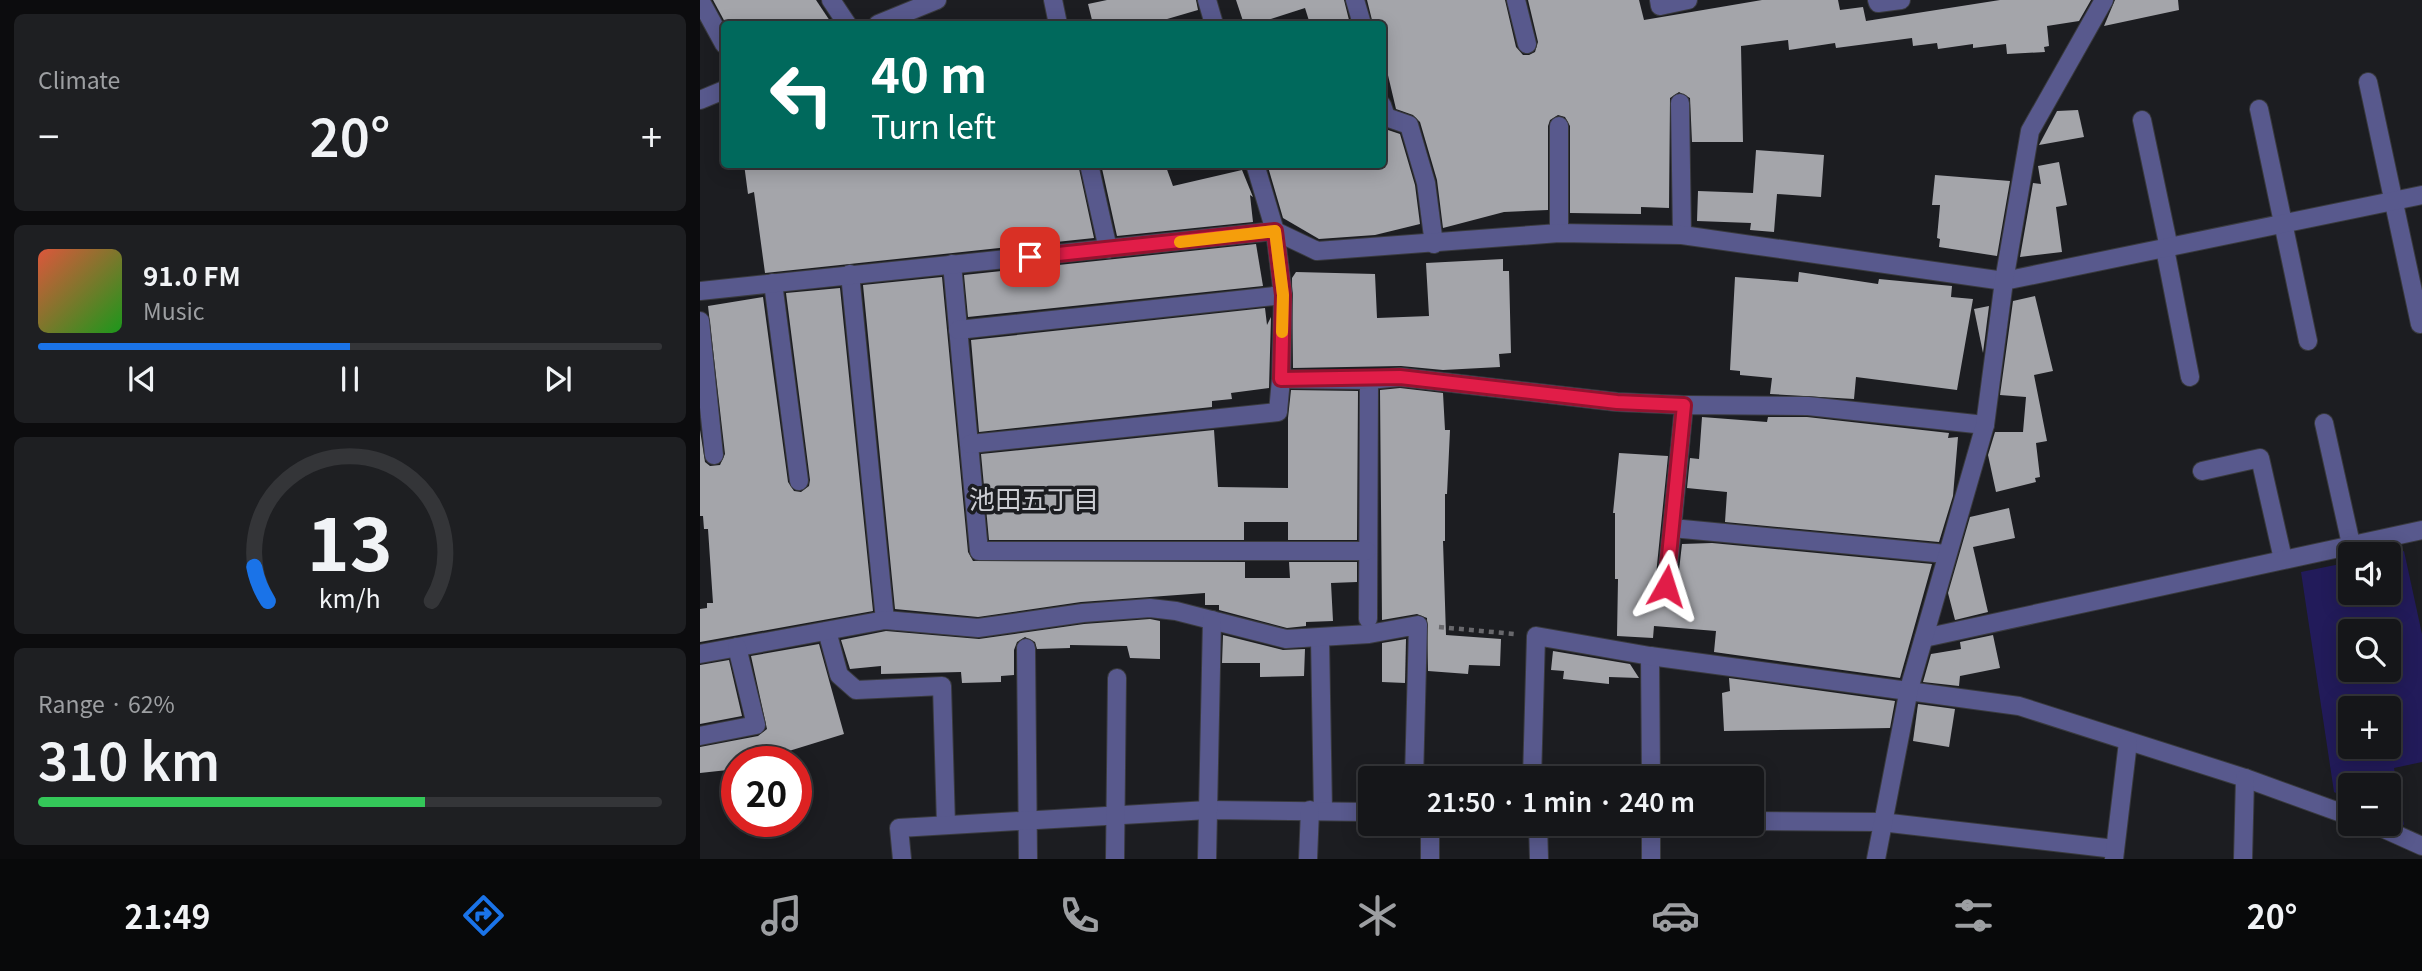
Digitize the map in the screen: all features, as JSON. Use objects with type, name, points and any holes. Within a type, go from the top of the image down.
[{"type":"street","points":[[700,0],[721,38]]},
{"type":"street","points":[[831,0],[845,21]]},
{"type":"street","points":[[885,21],[937,0]]},
{"type":"street","points":[[1053,0],[1057,21]]},
{"type":"street","points":[[1207,0],[1213,21]]},
{"type":"street","points":[[1355,0],[1361,21]]},
{"type":"street","points":[[1516,0],[1527,44]]},
{"type":"street","points":[[1659,0],[1660,6],[1688,0]]},
{"type":"street","points":[[1877,0],[1878,3],[1901,0]]},
{"type":"street","points":[[1877,859],[1881,822],[1909,689],[1985,425],[2004,281],[2029,131],[2104,0]]},
{"type":"street","points":[[2368,82],[2420,324]]},
{"type":"street","points":[[700,100],[721,91]]},
{"type":"street","points":[[1680,103],[1682,235]]},
{"type":"street","points":[[2259,109],[2308,341]]},
{"type":"street","points":[[1386,117],[1409,125],[1426,183],[1434,244]]},
{"type":"street","points":[[2142,120],[2190,377]]},
{"type":"street","points":[[1559,126],[1559,233]]},
{"type":"street","points":[[1090,168],[1108,249]]},
{"type":"street","points":[[970,444],[1278,412],[1283,295],[1275,231],[1256,168]]},
{"type":"street","points":[[700,291],[1275,231],[1317,251],[1559,233],[1682,235],[2004,281],[2283,226],[2422,195]]},
{"type":"street","points":[[952,264],[979,551],[1367,551]]},
{"type":"street","points":[[850,274],[885,620]]},
{"type":"street","points":[[773,283],[799,481]]},
{"type":"street","points":[[958,330],[1283,295]]},
{"type":"street","points":[[700,321],[714,456]]},
{"type":"street","points":[[1281,379],[1413,378],[1617,402],[1808,406],[1985,425]]},
{"type":"street","points":[[1368,619],[1370,380]]},
{"type":"street","points":[[1666,586],[1684,405]]},
{"type":"street","points":[[2324,423],[2351,542]]},
{"type":"street","points":[[2202,471],[2260,458],[2283,559]]},
{"type":"street","points":[[1672,528],[1946,554]]},
{"type":"street","points":[[2361,542],[2422,530]]},
{"type":"street","points":[[1924,638],[2338,547]]},
{"type":"street","points":[[700,654],[885,620],[978,628],[1083,613],[1150,608],[1286,639],[1320,638],[1418,625],[1414,766]]},
{"type":"street","points":[[1207,859],[1212,621]]},
{"type":"street","points":[[828,631],[839,675],[856,690],[942,686],[946,825]]},
{"type":"street","points":[[1532,766],[1536,636],[1650,656],[2019,706],[2245,778],[2338,812]]},
{"type":"street","points":[[1308,859],[1316,811],[1320,638]]},
{"type":"street","points":[[700,736],[755,725],[737,647]]},
{"type":"street","points":[[1026,648],[1028,859]]},
{"type":"street","points":[[1650,656],[1651,766]]},
{"type":"street","points":[[1115,859],[1117,678]]},
{"type":"street","points":[[1764,821],[1881,822],[2114,854],[2128,742]]},
{"type":"street","points":[[2242,859],[2245,778]]},
{"type":"street","points":[[902,859],[899,828],[1208,810],[1358,812]]},
{"type":"street","points":[[1430,836],[1430,859]]},
{"type":"street","points":[[1538,836],[1539,859]]},
{"type":"street","points":[[1651,836],[1651,859]]},
{"type":"street","points":[[2400,836],[2422,846]]},
{"type":"path","points":[[1418,625],[1536,636]]},
{"type":"shaded area","points":[[2404,551],[2422,634],[2422,762],[2394,768],[2395,773],[2338,773],[2338,794],[2334,792],[2301,572],[2338,564],[2338,605],[2401,605],[2401,552]]},
{"type":"building","points":[[713,0],[816,0],[830,21],[724,21]]},
{"type":"building","points":[[1107,0],[1196,0],[1198,10],[1160,21],[1092,21],[1088,4]]},
{"type":"building","points":[[1236,0],[1344,0],[1349,21],[1309,21],[1305,8],[1264,21],[1243,21]]},
{"type":"building","points":[[1367,0],[1505,0],[1516,47],[1523,55],[1529,55],[1535,52],[1538,42],[1528,0],[1639,0],[1644,20],[1762,0],[1838,0],[1840,10],[1863,7],[1866,21],[2000,0],[2091,0],[2079,21],[2047,26],[2049,46],[2044,47],[2045,52],[2007,54],[2006,44],[1973,48],[1973,44],[1938,49],[1937,43],[1913,46],[1912,38],[1836,48],[1835,43],[1789,50],[1788,40],[1741,46],[1743,142],[1692,142],[1690,98],[1679,92],[1670,98],[1669,208],[1641,207],[1641,214],[1570,213],[1570,126],[1565,117],[1558,115],[1550,120],[1548,126],[1548,210],[1504,212],[1443,228],[1437,180],[1420,122],[1413,115],[1396,109],[1386,67],[1386,21],[1372,21]]},
{"type":"building","points":[[2115,0],[2178,0],[2179,10],[2104,26]]},
{"type":"building","points":[[2078,110],[2084,137],[2039,145],[2057,111]]},
{"type":"building","points":[[1386,129],[1400,134],[1415,185],[1420,224],[1375,235],[1319,239],[1283,218],[1268,168],[1386,168]]},
{"type":"building","points":[[1756,150],[1824,155],[1821,197],[1777,194],[1774,232],[1750,230],[1751,223],[1697,221],[1698,191],[1753,193]]},
{"type":"building","points":[[2059,162],[2067,205],[2056,207],[2062,252],[2020,257],[2033,183],[2041,184],[2038,166]]},
{"type":"building","points":[[745,168],[1079,168],[1094,238],[765,273],[754,192],[748,194]]},
{"type":"building","points":[[1102,168],[1166,168],[1173,186],[1242,170],[1253,197],[1250,195],[1253,222],[1117,236]]},
{"type":"building","points":[[1935,175],[2010,181],[1997,256],[1939,247],[1940,239],[1937,238],[1940,205],[1932,205]]},
{"type":"building","points":[[1256,244],[1263,286],[968,317],[964,275]]},
{"type":"building","points":[[1503,259],[1503,271],[1509,271],[1511,353],[1499,354],[1500,367],[1443,370],[1401,366],[1293,368],[1292,278],[1296,272],[1375,274],[1377,318],[1429,316],[1426,263]]},
{"type":"building","points":[[1799,272],[1878,284],[1879,279],[1952,286],[1951,297],[1973,299],[1957,390],[1856,377],[1854,399],[1770,394],[1772,378],[1740,375],[1740,371],[1730,370],[1735,277],[1798,282]]},
{"type":"building","points":[[942,277],[968,552],[973,561],[1245,562],[1245,578],[1290,578],[1289,562],[1357,562],[1357,582],[1331,583],[1333,621],[1306,622],[1306,626],[1287,628],[1219,610],[1219,605],[1205,605],[1205,593],[1081,602],[978,617],[895,609],[863,285]]},
{"type":"building","points":[[840,288],[873,611],[700,642],[700,609],[707,608],[707,603],[713,603],[708,529],[704,529],[703,516],[700,516],[700,430],[705,462],[710,466],[720,465],[725,454],[708,306],[763,297],[788,482],[794,491],[801,492],[809,486],[810,480],[786,293]]},
{"type":"building","points":[[2035,296],[2053,371],[2034,375],[2047,441],[2036,443],[2040,477],[2035,478],[2036,482],[1996,492],[1988,455],[1995,432],[2023,432],[2026,397],[2000,395],[2013,301]]},
{"type":"building","points":[[1989,306],[1983,353],[1974,309]]},
{"type":"building","points":[[1265,308],[1267,325],[1271,317],[1269,388],[1231,393],[1232,399],[1212,401],[1212,407],[979,432],[971,340]]},
{"type":"building","points":[[1400,388],[1443,393],[1445,430],[1450,430],[1443,541],[1446,635],[1501,639],[1500,666],[1469,665],[1468,674],[1428,671],[1427,618],[1417,614],[1382,620],[1380,390]]},
{"type":"building","points":[[1291,390],[1358,391],[1357,540],[1288,540],[1288,522],[1244,522],[1244,540],[989,540],[981,454],[1214,430],[1218,487],[1288,488],[1288,418]]},
{"type":"building","points":[[1702,417],[1767,422],[1768,417],[1807,417],[1949,433],[1948,438],[1958,437],[1953,496],[1939,542],[1725,522],[1727,492],[1687,488],[1690,458],[1699,459]]},
{"type":"building","points":[[1619,453],[1668,456],[1655,585],[1656,591],[1664,597],[1671,596],[1677,588],[1682,544],[1712,543],[1932,564],[1900,678],[1714,652],[1716,631],[1654,626],[1653,638],[1617,636],[1618,579],[1615,579],[1613,513]]},
{"type":"building","points":[[2009,508],[2015,538],[1973,547],[1988,612],[1955,620],[1948,593],[1970,517]]},
{"type":"building","points":[[1150,619],[1160,621],[1160,659],[1130,658],[1127,646],[1070,645],[1070,648],[1037,649],[1035,642],[1025,637],[1017,642],[1014,650],[1014,675],[1001,676],[1001,682],[962,683],[961,672],[881,674],[881,666],[850,669],[841,640],[886,631],[979,639],[1084,624]]},
{"type":"building","points":[[1223,635],[1283,650],[1305,649],[1304,676],[1260,677],[1260,663],[1222,663]]},
{"type":"building","points":[[1993,635],[2000,668],[1960,676],[1959,686],[1923,682],[1931,654],[1961,649],[1960,642]]},
{"type":"building","points":[[1406,639],[1405,683],[1382,682],[1382,643]]},
{"type":"building","points":[[819,644],[844,734],[805,746],[721,746],[721,771],[700,773],[700,747],[758,736],[767,729],[751,656]]},
{"type":"building","points":[[1553,651],[1630,664],[1639,678],[1609,677],[1609,684],[1563,679],[1564,671],[1551,670]]},
{"type":"building","points":[[729,660],[742,716],[700,724],[700,665]]},
{"type":"building","points":[[1729,678],[1895,701],[1890,728],[1724,731],[1722,693],[1730,691]]},
{"type":"building","points":[[1918,704],[1955,709],[1949,747],[1913,741]]},
{"type":"slow traffic","points":[[1180,242],[1275,231],[1283,295],[1282,332]]},
{"type":"district","name":"池田五丁目","points":[[1034,500]]},
{"type":"route","points":[[1030,257],[1275,231],[1283,295],[1281,379],[1370,380],[1400,377],[1481,384],[1617,402],[1684,405],[1666,586]]}]
